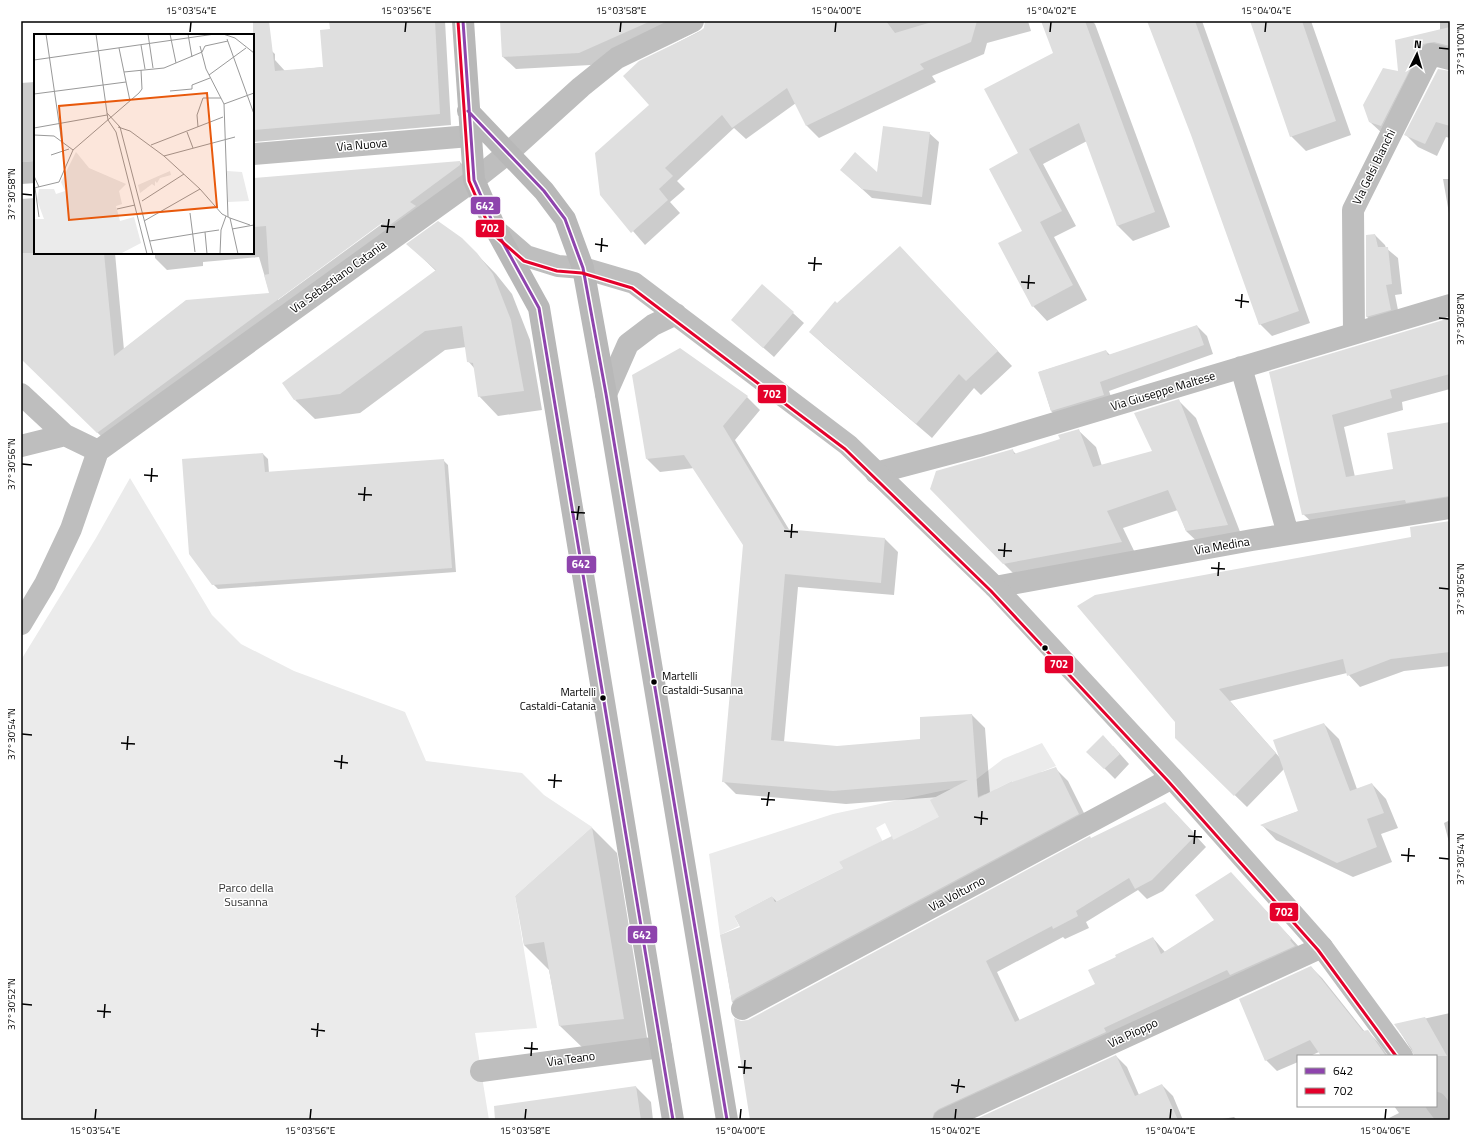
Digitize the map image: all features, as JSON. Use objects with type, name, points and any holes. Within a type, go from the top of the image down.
[{"type":"main road","points":[[463,21],[468,111],[474,180],[496,230],[539,308],[673,1120]]},
{"type":"main road","points":[[468,111],[544,191],[565,219],[583,268],[606,394],[727,1120]]},
{"type":"street","name":"Via Sebastiano Catania","points":[[98,451],[474,180],[508,153],[575,92],[617,58],[693,21]]},
{"type":"street","name":"Via Gelsi Bianchi","points":[[1354,333],[1353,210],[1431,54],[1450,59]]},
{"type":"street","name":"Via Nuova","points":[[254,154],[470,136]]},
{"type":"street","points":[[21,173],[34,172]]},
{"type":"street","points":[[496,230],[526,256],[558,266],[583,268],[634,283],[848,445],[995,587],[1172,778],[1322,947],[1401,1055]]},
{"type":"street","name":"Via Giuseppe Maltese","points":[[876,472],[982,445],[1450,305]]},
{"type":"street","points":[[606,394],[628,344],[653,325],[676,314]]},
{"type":"street","points":[[1241,367],[1288,534]]},
{"type":"street","points":[[21,394],[65,435],[98,451],[71,529],[45,584],[21,624]]},
{"type":"street","points":[[21,446],[65,435]]},
{"type":"street","name":"Via Medina","points":[[995,587],[1288,534],[1450,508]]},
{"type":"street","name":"Via Volturno","points":[[742,1010],[1172,778]]},
{"type":"street","name":"Via Pioppo","points":[[944,1120],[1322,947]]},
{"type":"street","name":"Via Teano","points":[[481,1071],[661,1047]]},
{"type":"street","points":[[1437,1104],[1449,1120]]},
{"type":"green space","name":"Parco della Susanna","points":[[130,478],[212,615],[241,644],[294,671],[405,712],[426,761],[522,773],[544,795],[592,827],[515,896],[537,1028],[475,1033],[489,1120],[21,1120],[21,660],[96,538]]},
{"type":"green space","points":[[1042,743],[1056,766],[1041,772],[1045,780],[1018,793],[1012,781],[996,789],[990,805],[985,794],[965,802],[935,808],[945,827],[927,837],[921,826],[911,831],[899,852],[885,823],[876,828],[891,858],[839,862],[843,868],[775,902],[772,896],[734,916],[739,926],[720,935],[709,854],[833,814],[969,785],[1003,759]]},
{"type":"building","points":[[253,21],[269,21],[275,71],[323,67],[320,30],[330,29],[329,21],[435,21],[440,114],[254,130]]},
{"type":"building","points":[[500,21],[651,21],[579,53],[502,57]]},
{"type":"building","points":[[705,21],[886,21],[895,33],[935,21],[977,21],[971,42],[920,64],[924,69],[806,126],[787,88],[732,128],[722,115],[665,168],[673,176],[659,189],[668,200],[631,233],[600,195],[595,153],[649,105],[623,76],[639,61],[699,32],[704,28]]},
{"type":"building","points":[[1041,21],[1085,21],[1155,212],[1117,226],[1079,123],[1029,149],[1062,211],[1040,222],[1073,285],[1032,307],[998,243],[1022,231],[989,169],[1018,153],[984,89],[1053,53]]},
{"type":"building","points":[[1147,21],[1195,21],[1299,311],[1259,325],[1191,135]]},
{"type":"building","points":[[1250,21],[1302,21],[1336,121],[1290,137]]},
{"type":"building","points":[[1450,27],[1450,46],[1434,42],[1423,44],[1381,126],[1369,122],[1363,105],[1383,68],[1398,71],[1395,40]]},
{"type":"building","points":[[1438,69],[1450,71],[1450,126],[1436,122],[1425,144],[1404,135]]},
{"type":"building","points":[[883,126],[930,132],[922,197],[862,189],[840,170],[855,152],[877,172]]},
{"type":"building","points":[[460,161],[460,165],[410,202],[416,206],[387,227],[382,223],[97,433],[21,359],[21,253],[104,254],[114,356],[186,300],[269,293],[264,275],[269,274],[266,226],[254,227],[254,178]]},
{"type":"building","points":[[438,221],[462,238],[477,253],[493,274],[511,320],[524,391],[478,397],[473,363],[467,362],[462,326],[425,331],[340,394],[294,400],[282,383],[436,270],[406,244]]},
{"type":"building","points":[[1375,234],[1378,247],[1388,247],[1392,284],[1386,285],[1391,310],[1366,317],[1366,235]]},
{"type":"building","points":[[900,246],[998,351],[966,381],[959,374],[916,424],[809,332],[835,301],[837,303]]},
{"type":"building","points":[[762,284],[794,312],[763,348],[731,320]]},
{"type":"building","points":[[1450,318],[1450,374],[1390,390],[1392,398],[1332,415],[1346,477],[1393,469],[1387,433],[1450,422],[1450,496],[1406,503],[1405,500],[1302,515],[1269,372]]},
{"type":"building","points":[[1197,325],[1204,345],[1100,382],[1104,395],[1051,411],[1038,372],[1106,350],[1108,355]]},
{"type":"building","points":[[680,348],[748,396],[723,426],[785,529],[885,538],[881,583],[785,574],[771,740],[837,746],[920,739],[920,717],[972,714],[978,798],[1012,781],[1056,767],[1079,814],[736,998],[732,1002],[720,935],[740,927],[734,916],[772,896],[775,902],[843,868],[839,862],[892,836],[893,840],[939,817],[930,800],[968,780],[833,791],[722,782],[743,545],[684,455],[646,459],[632,375]]},
{"type":"building","points":[[1179,399],[1228,525],[1186,531],[1168,490],[1107,511],[1122,542],[1003,564],[930,489],[936,471],[1013,449],[1014,454],[1060,439],[1058,435],[1079,429],[1093,467],[1152,451],[1134,413]]},
{"type":"building","points":[[263,453],[265,472],[444,459],[452,568],[212,585],[189,554],[182,459]]},
{"type":"building","points":[[1450,521],[1450,652],[1391,659],[1347,676],[1343,659],[1219,689],[1276,753],[1234,796],[1175,738],[1175,722],[1077,606],[1095,595],[1411,537],[1410,527]]},
{"type":"building","points":[[1324,723],[1350,791],[1372,783],[1384,813],[1367,819],[1377,847],[1337,863],[1260,825],[1298,811],[1273,740]]},
{"type":"building","points":[[1103,735],[1120,754],[1104,769],[1086,752]]},
{"type":"building","points":[[1165,802],[1196,835],[1152,880],[1135,889],[1129,878],[1076,911],[1078,916],[1053,929],[1052,926],[986,961],[1015,1022],[1095,984],[1088,970],[1116,957],[1115,955],[1153,937],[1161,954],[1214,920],[1195,895],[1231,872],[1292,939],[1290,940],[1295,946],[1230,975],[1227,970],[1104,1028],[1106,1032],[939,1109],[934,1113],[932,1120],[750,1120],[734,1018],[741,1021],[748,1020],[1090,836],[1091,838]]},
{"type":"building","points":[[592,827],[624,1019],[559,1026],[544,942],[524,945],[515,896]]},
{"type":"building","points":[[1311,966],[1363,1031],[1368,1030],[1385,1055],[1320,1055],[1310,1040],[1265,1061],[1239,999]]},
{"type":"building","points":[[1425,1017],[1447,1056],[1414,1055],[1412,1049],[1394,1024]]},
{"type":"building","points":[[1116,1055],[1135,1096],[1162,1084],[1178,1120],[974,1120]]},
{"type":"building","points":[[636,1086],[641,1120],[495,1120],[494,1106]]},
{"type":"transit line","name":"702","points":[[458,21],[469,181],[492,233],[524,261],[557,271],[582,273],[632,288],[845,449],[991,591],[1168,781],[1318,950],[1395,1055]]},
{"type":"transit line","name":"642","points":[[463,21],[474,180],[496,230],[539,308],[673,1120]]},
{"type":"transit line","name":"642","points":[[468,111],[544,191],[565,219],[583,268],[606,394],[727,1120]]},
{"type":"place","name":"Martelli Castaldi-Susanna","points":[[654,682]]},
{"type":"place","name":"Martelli Castaldi-Catania","points":[[603,698]]}]
